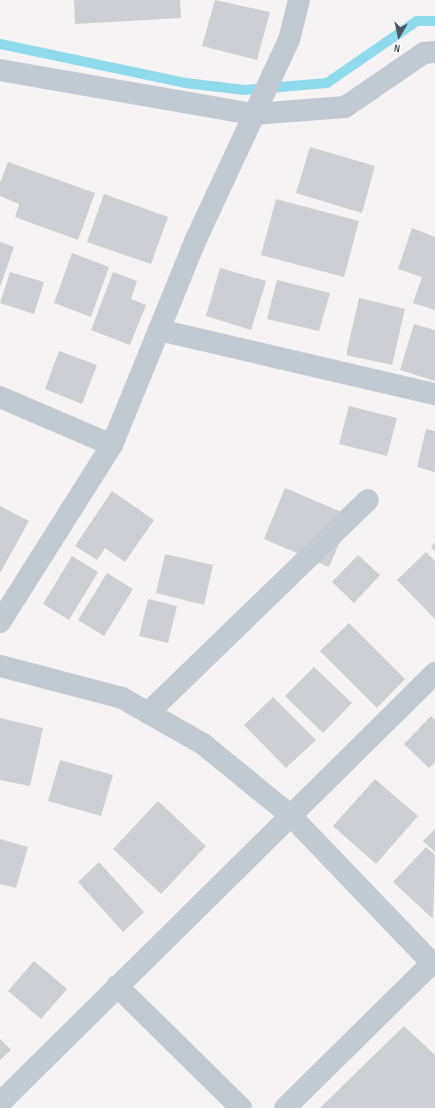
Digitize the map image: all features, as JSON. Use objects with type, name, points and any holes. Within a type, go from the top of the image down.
[{"type":"street","points":[[0,622],[112,445],[160,330],[196,237],[256,107],[289,40],[299,0]]},
{"type":"street","points":[[0,70],[256,107],[345,107],[431,57]]},
{"type":"street","points":[[160,330],[435,394]]},
{"type":"street","points":[[0,397],[112,445]]},
{"type":"street","points":[[148,713],[368,500]]},
{"type":"street","points":[[0,666],[122,698],[203,744],[290,815],[434,963],[285,1108]]},
{"type":"street","points":[[0,1103],[290,815],[435,674]]},
{"type":"street","points":[[117,986],[241,1108]]},
{"type":"building","points":[[74,0],[180,0],[181,18],[75,24]]},
{"type":"building","points":[[215,0],[270,12],[257,60],[202,46]]},
{"type":"building","points":[[310,147],[375,166],[362,213],[296,193]]},
{"type":"building","points":[[8,162],[95,193],[78,240],[15,217],[19,204],[0,196],[0,183]]},
{"type":"building","points":[[104,194],[168,217],[151,264],[87,242]]},
{"type":"building","points":[[276,199],[359,221],[344,277],[261,255]]},
{"type":"building","points":[[412,228],[435,237],[435,310],[413,303],[422,277],[398,269]]},
{"type":"building","points":[[0,242],[14,247],[0,287]]},
{"type":"building","points":[[72,253],[109,267],[91,317],[54,303]]},
{"type":"building","points":[[220,268],[266,281],[251,330],[206,316]]},
{"type":"building","points":[[10,272],[44,282],[34,314],[0,303]]},
{"type":"building","points":[[113,272],[137,281],[131,299],[146,305],[130,345],[91,330]]},
{"type":"building","points":[[277,280],[330,293],[319,331],[267,319]]},
{"type":"building","points":[[359,298],[405,309],[392,365],[346,355]]},
{"type":"building","points":[[414,324],[435,330],[435,381],[400,370]]},
{"type":"building","points":[[59,351],[97,365],[82,404],[45,389]]},
{"type":"building","points":[[349,406],[397,418],[387,456],[339,444]]},
{"type":"building","points":[[426,429],[435,431],[435,472],[417,467]]},
{"type":"building","points":[[285,488],[351,516],[329,567],[264,539]]},
{"type":"building","points":[[112,491],[154,520],[125,562],[105,548],[97,560],[75,546]]},
{"type":"building","points":[[0,506],[29,521],[0,573]]},
{"type":"building","points":[[435,542],[435,551],[431,547]]},
{"type":"building","points":[[426,552],[435,561],[435,619],[397,580]]},
{"type":"building","points":[[165,554],[213,565],[204,605],[156,593]]},
{"type":"building","points":[[358,555],[380,575],[354,603],[332,582]]},
{"type":"building","points":[[72,556],[98,572],[69,620],[43,604]]},
{"type":"building","points":[[107,573],[133,589],[104,636],[78,620]]},
{"type":"building","points":[[148,599],[177,606],[168,643],[139,636]]},
{"type":"building","points":[[349,623],[405,679],[377,708],[320,651]]},
{"type":"building","points":[[314,667],[352,703],[323,733],[285,696]]},
{"type":"building","points":[[273,697],[316,740],[286,768],[244,725]]},
{"type":"building","points":[[431,716],[435,720],[435,762],[429,768],[404,744]]},
{"type":"building","points":[[0,718],[43,728],[30,786],[0,780]]},
{"type":"building","points":[[60,760],[113,775],[101,816],[48,801]]},
{"type":"building","points":[[375,779],[418,816],[376,864],[333,826]]},
{"type":"building","points":[[158,801],[206,846],[161,894],[113,849]]},
{"type":"building","points":[[435,829],[435,852],[423,841]]},
{"type":"building","points":[[0,839],[28,847],[16,888],[0,884]]},
{"type":"building","points":[[426,847],[435,855],[433,919],[393,882]]},
{"type":"building","points":[[99,862],[144,912],[123,932],[78,882]]},
{"type":"building","points":[[34,961],[67,989],[41,1019],[8,991]]},
{"type":"building","points":[[404,1026],[435,1055],[435,1108],[320,1108]]},
{"type":"building","points":[[0,1039],[11,1050],[0,1060]]},
{"type":"waterway","points":[[0,44],[185,83],[245,90],[327,83],[417,21],[435,21]]}]
